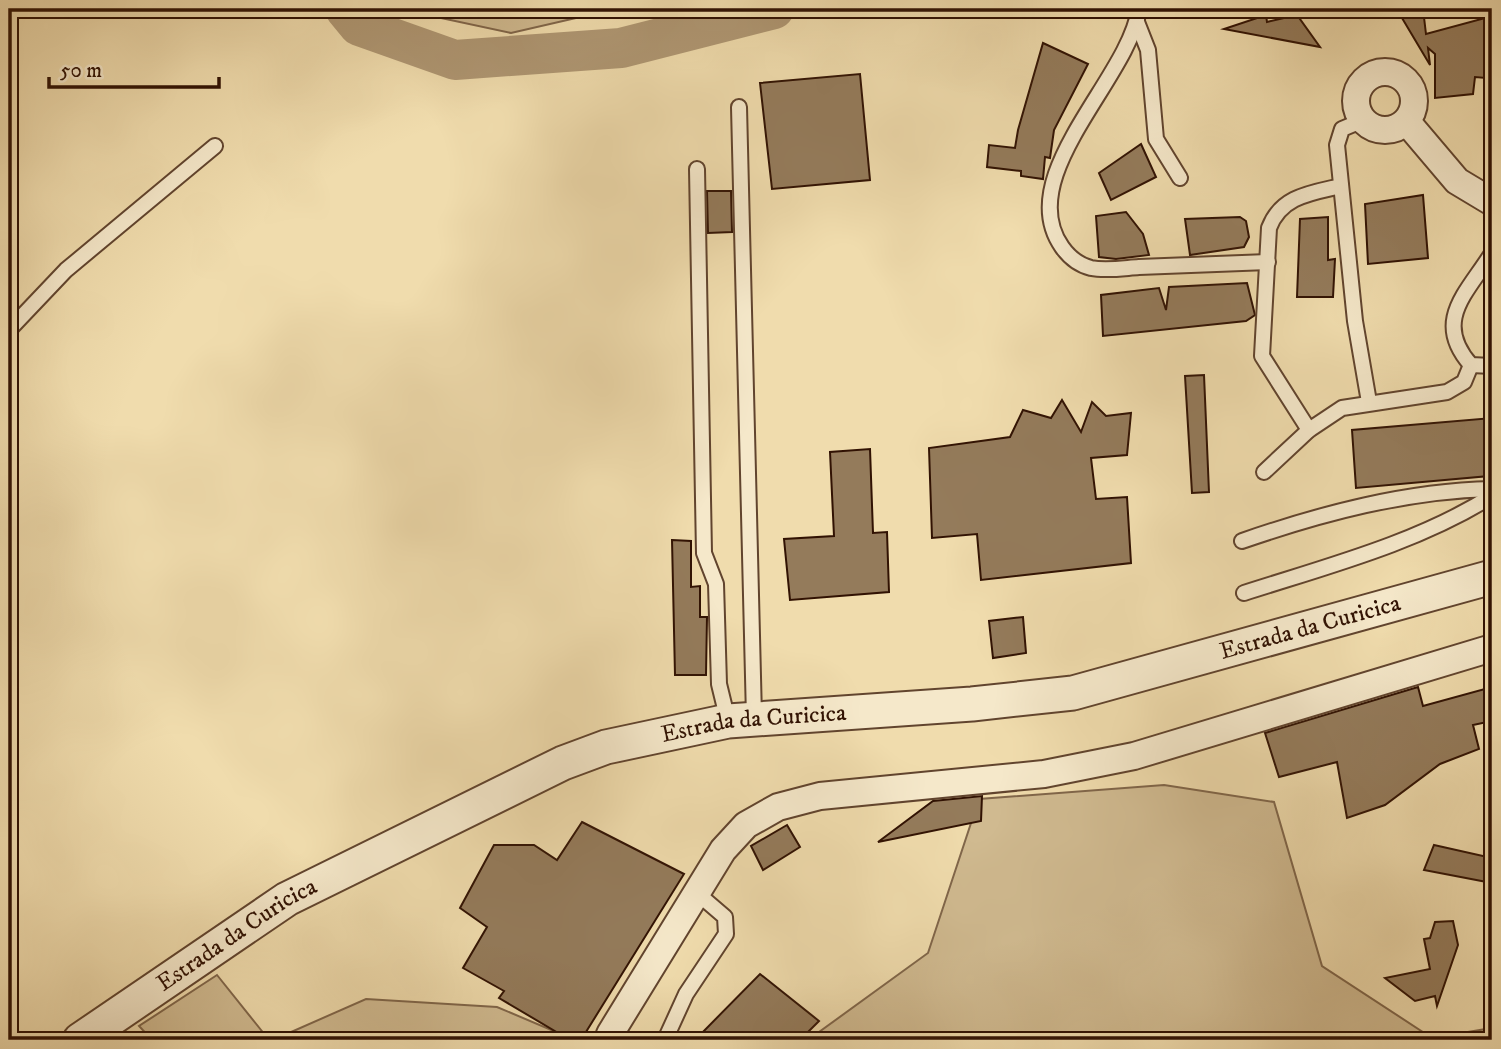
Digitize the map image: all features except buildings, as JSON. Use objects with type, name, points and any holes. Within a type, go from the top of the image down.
[{"type":"street","points":[[1385,71],[1402,76],[1413,89],[1415,106],[1407,122],[1392,131],[1376,130],[1361,121],[1355,105],[1357,88],[1369,76],[1385,71]]},
{"type":"street","points":[[1407,122],[1457,181],[1492,202]]},
{"type":"street","name":"Estrada da Curicica","points":[[80,1040],[287,899],[379,851],[563,763],[606,747],[741,719],[972,704],[1073,693],[1492,577]]},
{"type":"street","points":[[610,1034],[723,850],[746,825],[778,807],[820,796],[1044,774],[1134,755],[1492,648]]},
{"type":"lane","points":[[1138,15],[1148,50],[1156,139],[1180,178]]},
{"type":"lane","points":[[1138,15],[1103,89],[1058,162],[1051,192],[1050,221],[1056,239],[1067,255],[1093,269],[1268,262]]},
{"type":"lane","points":[[739,107],[741,719]]},
{"type":"lane","points":[[1361,121],[1348,125],[1338,136],[1354,321],[1369,402]]},
{"type":"lane","points":[[9,330],[66,270],[215,146]]},
{"type":"lane","points":[[697,169],[704,553],[716,584],[719,684],[741,719]]},
{"type":"lane","points":[[1309,430],[1262,356],[1269,228],[1274,213],[1299,196],[1341,186]]},
{"type":"lane","points":[[1471,365],[1453,340],[1452,322],[1457,307],[1492,253]]},
{"type":"lane","points":[[1264,472],[1309,430],[1342,408],[1447,391],[1464,382],[1471,365]]},
{"type":"lane","points":[[1471,365],[1492,366]]},
{"type":"lane","points":[[1242,541],[1296,522],[1407,496],[1492,489]]},
{"type":"lane","points":[[1244,593],[1358,556],[1455,520],[1492,496]]},
{"type":"lane","points":[[665,1040],[686,994],[726,934],[725,917],[697,893]]},
{"type":"shaded area","points":[[399,9],[615,9],[511,33]]},
{"type":"shaded area","points":[[1164,785],[1274,802],[1322,966],[1432,1038],[1492,1028],[1492,1040],[808,1040],[928,953],[979,799]]},
{"type":"shaded area","points":[[217,975],[269,1040],[152,1040],[139,1026]]},
{"type":"shaded area","points":[[366,999],[497,1007],[575,1040],[273,1040]]},
{"type":"waterway","points":[[345,9],[359,26],[455,60],[621,48],[774,9]]}]
